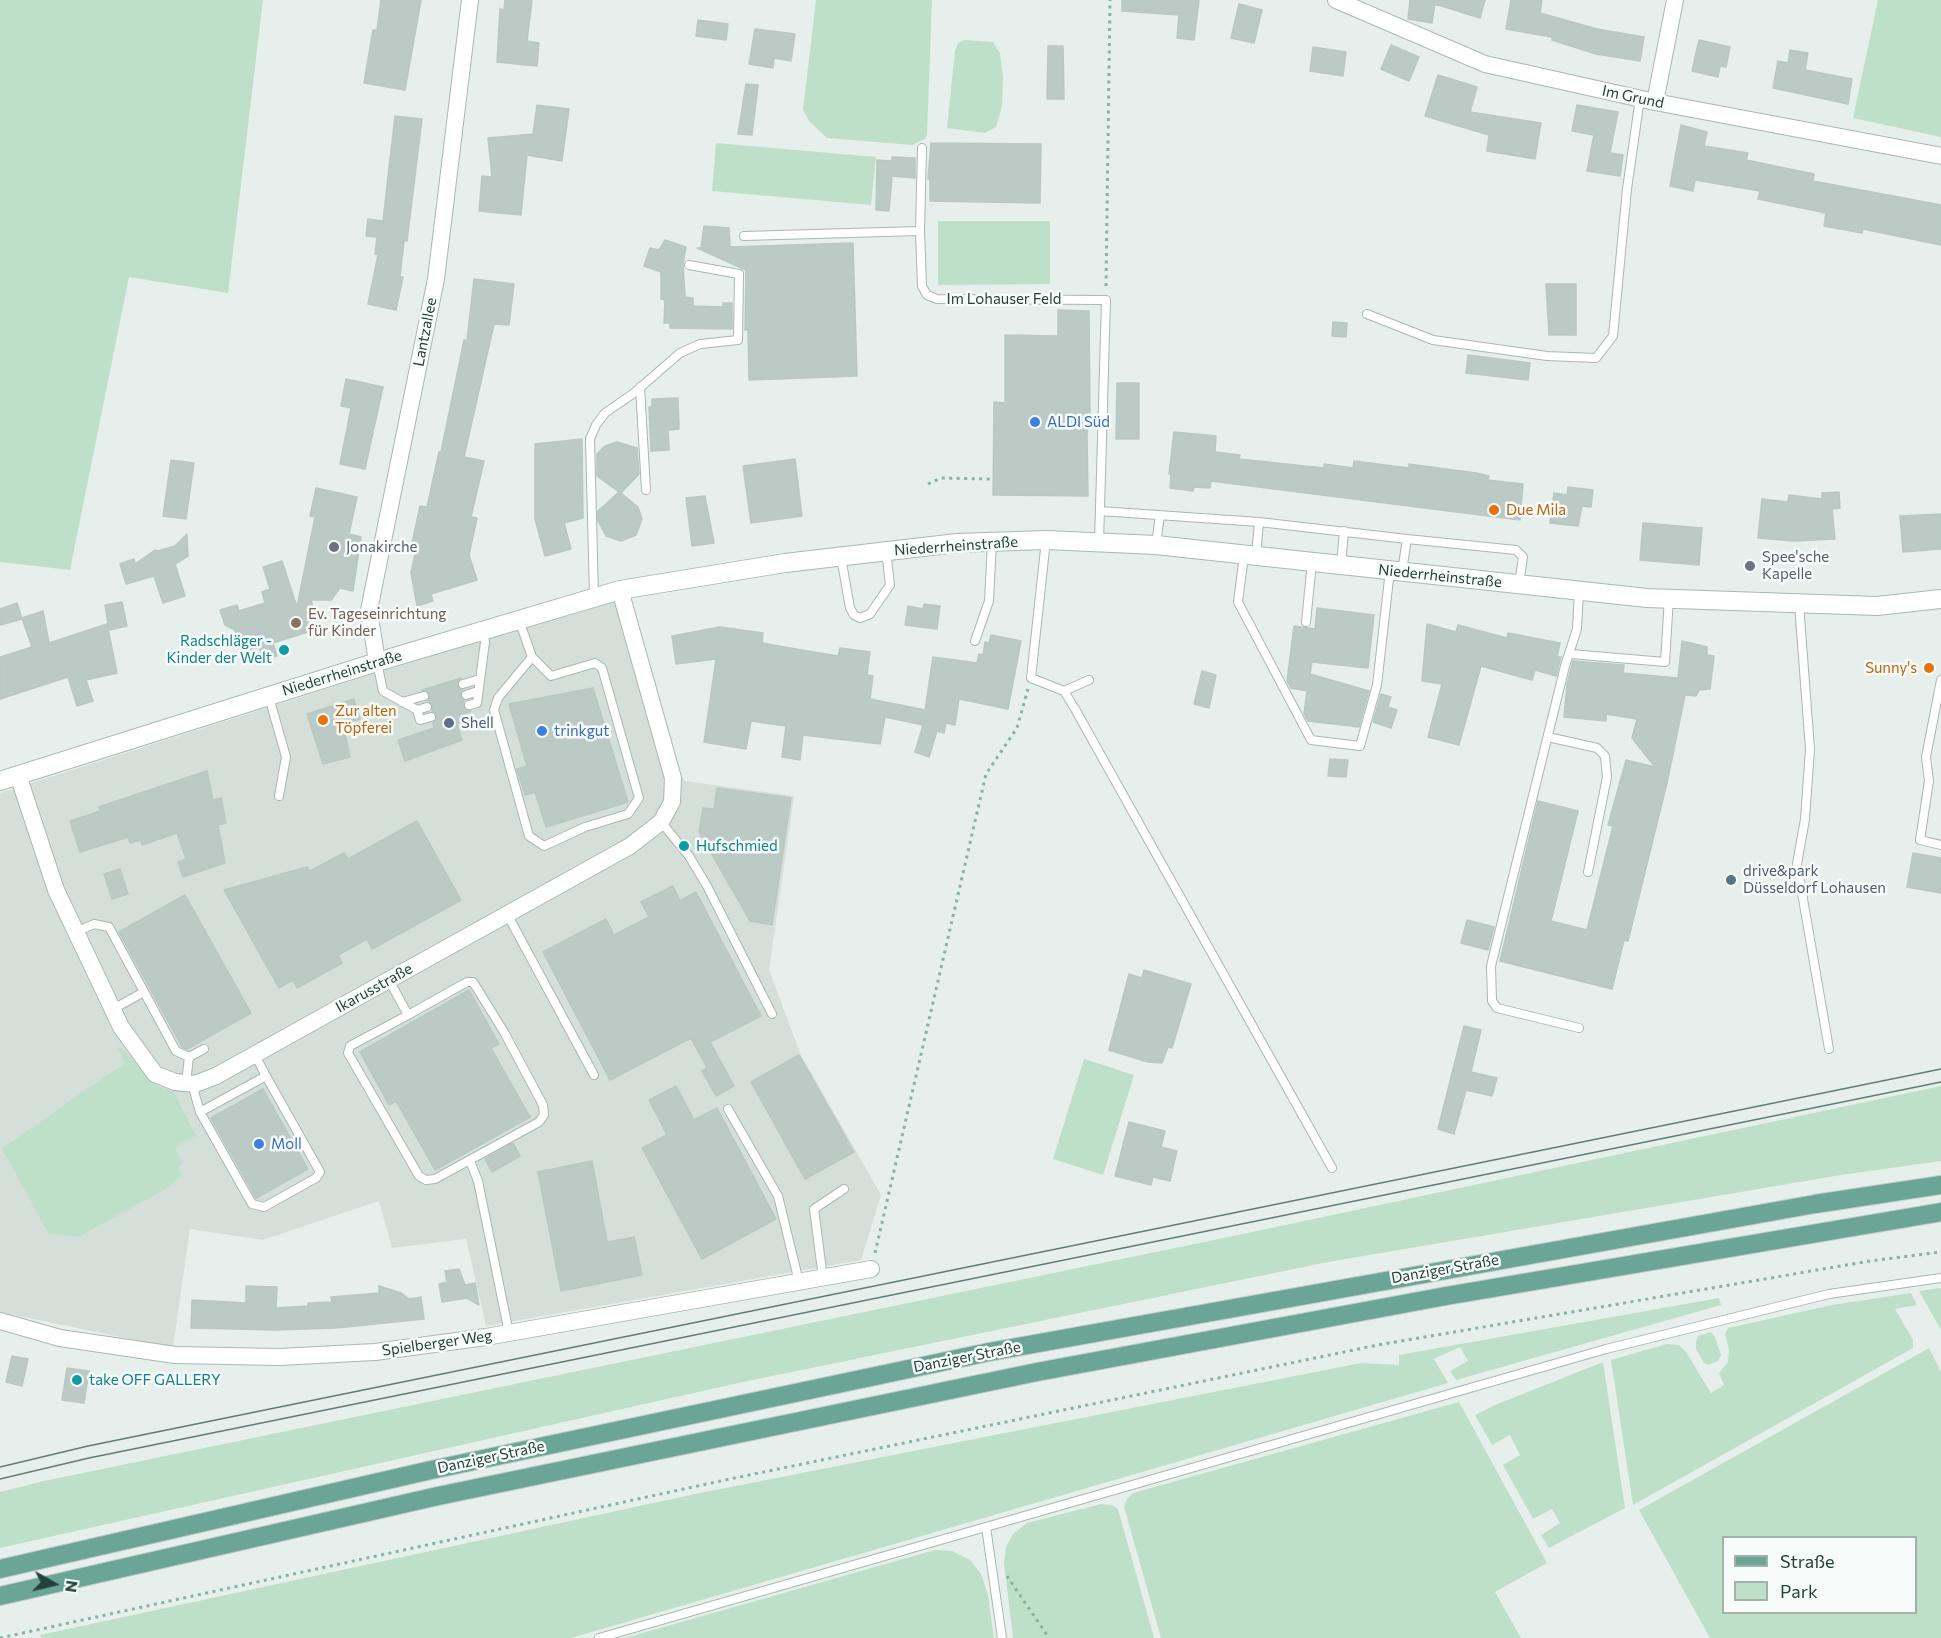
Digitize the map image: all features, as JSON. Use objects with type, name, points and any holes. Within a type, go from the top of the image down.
[{"type":"main road","name":"Danziger Straße","points":[[0,1569],[442,1467],[989,1352],[1686,1227],[1941,1185]]},
{"type":"main road","name":"Danziger Straße","points":[[0,1596],[438,1496],[1037,1372],[1446,1296],[1941,1212]]},
{"type":"street","name":"Lantzallee","points":[[377,662],[369,610],[436,279],[470,0]]},
{"type":"street","name":"Im Grund","points":[[1336,0],[1485,64],[1648,100],[1941,156]]},
{"type":"street","points":[[1648,100],[1675,0]]},
{"type":"street","name":"Niederrheinstraße","points":[[0,781],[377,662],[620,590],[703,575],[886,551],[992,542],[1046,540],[1099,542],[1156,545],[1669,598],[1876,606],[1941,599]]},
{"type":"street","name":"Ikarusstraße","points":[[189,1083],[216,1076],[255,1055],[630,846],[661,822],[672,802],[673,778],[620,590]]},
{"type":"street","points":[[18,775],[56,890],[121,1027],[155,1074],[175,1082],[189,1083]]},
{"type":"street","name":"Spielberger Weg","points":[[0,1321],[60,1338],[186,1355],[279,1357],[375,1352],[509,1333],[871,1269]]},
{"type":"lane","points":[[1367,314],[1433,340],[1547,356],[1596,358],[1613,336],[1627,189],[1648,100]]},
{"type":"lane","name":"Im Lohauser Feld","points":[[922,147],[920,231],[922,286],[927,295],[937,299],[1106,300]]},
{"type":"lane","points":[[744,236],[920,231]]},
{"type":"lane","points":[[594,597],[590,439],[605,413],[680,353],[700,344],[738,340],[739,274],[689,265]]},
{"type":"lane","points":[[1099,542],[1106,300]]},
{"type":"lane","points":[[640,387],[646,489]]},
{"type":"lane","points":[[1100,511],[1259,522],[1516,550],[1522,556],[1519,584]]},
{"type":"lane","points":[[1156,545],[1160,515]]},
{"type":"lane","points":[[1259,522],[1238,602],[1311,740],[1360,746],[1377,685],[1396,571],[1407,539]]},
{"type":"lane","points":[[1341,565],[1344,531]]},
{"type":"lane","points":[[1046,540],[1031,678],[1064,691],[1141,823],[1332,1168]]},
{"type":"lane","points":[[975,641],[988,601],[992,542]]},
{"type":"lane","points":[[841,556],[850,608],[854,615],[860,618],[870,614],[890,585],[886,551]]},
{"type":"lane","points":[[1306,622],[1312,562]]},
{"type":"lane","points":[[1579,590],[1578,629],[1572,654],[1566,666],[1491,966],[1492,1001],[1497,1008],[1579,1028]]},
{"type":"lane","points":[[1572,654],[1665,662],[1669,598]]},
{"type":"lane","points":[[1799,603],[1810,749],[1805,819],[1797,864],[1829,1049]]},
{"type":"lane","points":[[519,620],[532,657],[551,676],[595,663],[602,668],[639,798],[628,814],[585,827],[544,846],[529,836],[494,710],[498,698],[532,657]]},
{"type":"lane","points":[[469,705],[477,703],[485,642],[483,630]]},
{"type":"lane","points":[[377,662],[383,691],[417,710],[427,707]]},
{"type":"lane","points":[[463,684],[480,678]]},
{"type":"lane","points":[[1941,680],[1926,757],[1929,781],[1920,840],[1941,845]]},
{"type":"lane","points":[[1064,691],[1089,681]]},
{"type":"lane","points":[[466,695],[478,691]]},
{"type":"lane","points":[[269,696],[286,757],[279,796]]},
{"type":"lane","points":[[402,702],[424,696]]},
{"type":"lane","points":[[417,710],[420,720],[430,717]]},
{"type":"lane","points":[[1548,737],[1597,748],[1605,756],[1607,777],[1588,872]]},
{"type":"lane","points":[[661,822],[689,856],[707,886],[772,1014]]},
{"type":"lane","points":[[507,914],[594,1075]]},
{"type":"lane","points":[[76,933],[94,924],[109,927],[176,1051],[189,1057],[204,1050]]},
{"type":"lane","points":[[389,980],[408,1015]]},
{"type":"lane","points":[[467,982],[473,982],[504,1032],[543,1105],[544,1115],[539,1122],[435,1179],[426,1180],[419,1176],[348,1053],[350,1046],[408,1015],[467,982]]},
{"type":"lane","points":[[112,1009],[144,993]]},
{"type":"lane","points":[[189,1057],[189,1083],[200,1112],[252,1204],[264,1207],[316,1178],[320,1172],[255,1055]]},
{"type":"lane","points":[[200,1112],[266,1076]]},
{"type":"lane","points":[[728,1109],[778,1196],[799,1282]]},
{"type":"lane","points":[[470,1161],[478,1181],[509,1333]]},
{"type":"lane","points":[[823,1278],[814,1209],[844,1189]]},
{"type":"lane","points":[[599,1638],[1434,1396],[1710,1322],[1829,1294],[1941,1278]]},
{"type":"lane","points":[[986,1527],[1002,1638]]},
{"type":"path","points":[[1106,300],[1110,0]]},
{"type":"path","points":[[928,484],[941,478],[990,479]]},
{"type":"path","points":[[871,1269],[986,774],[1017,728],[1031,678]]},
{"type":"path","points":[[0,1638],[737,1477],[1378,1345],[1870,1261],[1941,1252]]},
{"type":"path","points":[[990,1556],[1019,1591],[1049,1638]]},
{"type":"shaded area","points":[[615,597],[661,745],[685,781],[794,796],[769,970],[800,1053],[881,1195],[861,1260],[486,1326],[466,1239],[392,1248],[379,1201],[263,1240],[190,1229],[173,1348],[0,1312],[0,793]]},
{"type":"green space","points":[[0,0],[263,0],[228,293],[129,277],[70,570],[0,562]]},
{"type":"green space","points":[[816,0],[932,0],[925,139],[912,145],[827,138],[809,121],[803,110]]},
{"type":"green space","points":[[1878,0],[1941,0],[1941,137],[1853,118]]},
{"type":"green space","points":[[964,40],[993,42],[1000,53],[1003,77],[1002,106],[996,127],[985,133],[947,128],[955,51],[958,43]]},
{"type":"green space","points":[[716,143],[876,157],[871,205],[712,191]]},
{"type":"green space","points":[[938,221],[1050,221],[1050,284],[938,285]]},
{"type":"green space","points":[[117,1047],[124,1050],[145,1075],[158,1086],[173,1091],[196,1136],[175,1147],[183,1163],[178,1168],[182,1175],[166,1189],[78,1237],[48,1233],[2,1148],[125,1063]]},
{"type":"green space","points":[[1084,1059],[1134,1075],[1103,1175],[1053,1159]]},
{"type":"green space","points":[[1941,1086],[1941,1161],[1841,1175],[1328,1262],[743,1382],[0,1548],[0,1492],[44,1481],[1238,1235]]},
{"type":"green space","points":[[1941,1288],[1941,1330],[1919,1291]]},
{"type":"green space","points":[[1911,1293],[1917,1305],[1895,1309],[1913,1340],[1913,1348],[1633,1505],[1611,1360],[1667,1344],[1679,1345],[1686,1352],[1711,1393],[1724,1385],[1719,1373],[1728,1362],[1729,1350],[1725,1334],[1728,1328],[1832,1305]]},
{"type":"green space","points":[[1719,1298],[1721,1305],[1456,1380],[1450,1371],[1468,1361],[1460,1347],[1434,1359],[1448,1383],[571,1638],[42,1638],[40,1635],[700,1493],[1361,1363],[1399,1365],[1399,1355]]},
{"type":"green space","points":[[1711,1332],[1721,1355],[1718,1361],[1708,1365],[1704,1363],[1696,1349],[1696,1342],[1698,1336]]},
{"type":"green space","points":[[1929,1348],[1941,1372],[1941,1638],[1710,1638],[1639,1510]]},
{"type":"green space","points":[[1603,1362],[1625,1508],[1549,1548],[1541,1535],[1560,1523],[1552,1509],[1533,1519],[1503,1465],[1520,1455],[1510,1435],[1492,1445],[1475,1415]]},
{"type":"green space","points":[[1459,1402],[1547,1563],[1495,1592],[1521,1638],[1161,1638],[1124,1507],[1127,1499],[1133,1493]]},
{"type":"green space","points":[[1101,1504],[1112,1505],[1118,1509],[1154,1638],[1013,1638],[1004,1563],[1006,1547],[1013,1534],[1027,1523]]},
{"type":"green space","points":[[935,1550],[952,1551],[970,1560],[981,1574],[988,1595],[994,1638],[625,1638]]},
{"type":"building","points":[[381,0],[421,0],[405,90],[364,83],[373,30],[377,30]]},
{"type":"building","points":[[505,0],[532,0],[527,41],[539,43],[537,66],[497,62],[500,9],[504,10]]},
{"type":"building","points":[[1122,0],[1199,0],[1194,40],[1177,38],[1179,15],[1122,11]]},
{"type":"building","points":[[1410,0],[1485,0],[1480,18],[1435,4],[1432,23],[1408,19]]},
{"type":"building","points":[[1511,0],[1542,0],[1540,13],[1597,29],[1644,37],[1640,61],[1596,54],[1552,40],[1552,37],[1506,29]]},
{"type":"building","points":[[1239,4],[1262,10],[1254,43],[1231,38]]},
{"type":"building","points":[[698,20],[728,24],[726,40],[696,36]]},
{"type":"building","points":[[755,29],[795,34],[791,61],[774,58],[773,68],[749,64]]},
{"type":"building","points":[[1699,40],[1730,47],[1726,67],[1720,66],[1718,77],[1692,71]]},
{"type":"building","points":[[1391,45],[1419,57],[1409,81],[1381,69]]},
{"type":"building","points":[[1048,46],[1063,46],[1064,99],[1047,99]]},
{"type":"building","points":[[1313,47],[1346,52],[1343,76],[1310,71]]},
{"type":"building","points":[[1790,50],[1808,53],[1805,70],[1852,79],[1848,104],[1773,88],[1778,61],[1788,63]]},
{"type":"building","points":[[1438,75],[1477,87],[1470,112],[1541,123],[1535,159],[1487,151],[1489,135],[1425,116]]},
{"type":"building","points":[[746,84],[758,85],[752,135],[738,134]]},
{"type":"building","points":[[537,105],[569,109],[562,161],[527,155],[521,215],[479,211],[482,176],[492,177],[488,138],[533,134]]},
{"type":"building","points":[[1577,105],[1618,112],[1610,153],[1623,155],[1620,176],[1587,171],[1594,135],[1572,131]]},
{"type":"building","points":[[395,116],[422,119],[407,241],[404,241],[400,277],[403,277],[396,310],[368,304],[378,255],[375,254],[377,237],[366,236],[368,219],[383,221]]},
{"type":"building","points":[[1681,125],[1707,132],[1704,146],[1748,153],[1746,160],[1814,174],[1813,181],[1941,205],[1941,245],[1863,229],[1862,233],[1824,226],[1826,213],[1758,199],[1760,191],[1695,180],[1693,191],[1670,186]]},
{"type":"building","points":[[931,143],[1041,144],[1040,203],[930,201],[930,179],[928,179]]},
{"type":"building","points":[[892,157],[915,158],[915,178],[892,176],[889,211],[876,210],[877,160],[892,161]]},
{"type":"building","points":[[704,226],[729,228],[730,247],[853,243],[857,376],[749,380],[748,330],[745,330],[746,270],[697,248],[701,248]]},
{"type":"building","points":[[665,240],[686,247],[683,264],[685,297],[693,298],[693,306],[723,307],[723,303],[732,303],[732,329],[670,328],[670,323],[664,323],[665,300],[661,299],[661,272],[644,266],[650,248],[659,250]]},
{"type":"building","points":[[474,279],[514,284],[509,325],[494,324],[464,457],[484,461],[471,517],[477,518],[469,555],[477,580],[431,594],[433,601],[417,606],[411,573],[416,549],[411,548],[420,506],[427,507],[439,452],[441,452],[464,340],[467,340]]},
{"type":"building","points":[[1546,284],[1576,284],[1576,335],[1549,335]]},
{"type":"building","points":[[1058,310],[1089,311],[1088,496],[993,495],[994,402],[1005,403],[1005,335],[1058,336]]},
{"type":"building","points":[[1333,322],[1347,323],[1346,337],[1332,336]]},
{"type":"building","points":[[1468,355],[1530,363],[1528,380],[1466,373]]},
{"type":"building","points":[[346,379],[383,387],[365,469],[340,464],[351,408],[341,406]]},
{"type":"building","points":[[1117,383],[1139,383],[1139,439],[1116,439]]},
{"type":"building","points":[[678,398],[679,429],[668,430],[669,450],[651,451],[649,407],[652,407],[652,399]]},
{"type":"building","points":[[1174,432],[1216,436],[1215,452],[1240,455],[1239,459],[1324,468],[1324,464],[1353,468],[1354,461],[1409,468],[1409,464],[1476,473],[1489,476],[1488,480],[1523,484],[1520,520],[1211,481],[1210,488],[1194,487],[1193,491],[1170,488],[1171,474],[1169,474]]},
{"type":"building","points":[[582,439],[583,518],[564,523],[571,549],[545,556],[535,519],[535,444]]},
{"type":"building","points":[[617,442],[637,448],[639,474],[621,493],[638,507],[642,519],[636,535],[621,541],[606,536],[598,521],[598,511],[619,492],[597,476],[597,454],[605,446]]},
{"type":"building","points":[[795,459],[802,516],[751,523],[743,466]]},
{"type":"building","points":[[171,460],[194,463],[186,519],[163,516]]},
{"type":"building","points":[[1568,487],[1593,490],[1591,507],[1582,506],[1578,526],[1550,523],[1554,493],[1567,495]]},
{"type":"building","points":[[316,488],[357,497],[349,534],[361,537],[353,591],[340,588],[331,600],[311,600],[316,616],[310,618],[314,630],[273,643],[277,656],[263,660],[259,647],[242,652],[235,630],[225,625],[220,610],[237,605],[239,611],[265,603],[262,592],[270,589],[263,567],[282,561],[297,607],[315,517],[310,516]]},
{"type":"building","points":[[1839,492],[1840,508],[1832,509],[1835,539],[1794,541],[1758,538],[1762,499],[1788,502],[1789,495],[1822,499],[1822,493]]},
{"type":"building","points":[[705,496],[714,543],[692,546],[686,498]]},
{"type":"building","points":[[1941,514],[1941,549],[1903,552],[1900,516]]},
{"type":"building","points":[[1643,523],[1702,528],[1699,565],[1640,560]]},
{"type":"building","points":[[187,534],[188,556],[175,564],[185,596],[163,603],[154,576],[126,584],[120,564],[134,559],[135,564],[155,550],[175,546]]},
{"type":"building","points":[[122,602],[127,626],[109,630],[105,605]]},
{"type":"building","points":[[17,603],[22,619],[0,625],[0,609]]},
{"type":"building","points":[[924,604],[940,606],[937,629],[905,625],[908,606],[923,609]]},
{"type":"building","points":[[1317,608],[1374,615],[1368,668],[1312,662],[1310,674],[1369,691],[1359,727],[1308,721],[1304,713],[1307,691],[1291,688],[1287,681],[1294,626],[1315,629]]},
{"type":"building","points":[[43,611],[49,643],[107,624],[117,673],[86,680],[93,701],[77,706],[68,677],[0,699],[0,657],[32,647],[22,618]]},
{"type":"building","points":[[1427,624],[1456,632],[1458,625],[1507,638],[1508,633],[1560,643],[1557,657],[1561,657],[1556,676],[1535,670],[1532,680],[1481,666],[1459,745],[1428,737],[1442,684],[1422,681]]},
{"type":"building","points":[[720,627],[763,633],[762,643],[807,651],[838,656],[840,648],[870,652],[867,675],[873,676],[870,699],[925,710],[933,657],[977,663],[979,654],[983,655],[985,642],[989,643],[991,635],[1021,641],[1008,709],[959,699],[955,725],[946,723],[944,733],[937,731],[929,757],[915,752],[923,725],[885,717],[880,744],[803,735],[800,760],[782,757],[786,726],[751,721],[746,749],[704,742],[716,659],[676,664],[672,636]]},
{"type":"building","points":[[1682,641],[1707,647],[1707,655],[1714,656],[1710,689],[1699,690],[1696,696],[1685,695],[1667,783],[1628,941],[1624,940],[1612,989],[1500,961],[1538,801],[1578,811],[1551,921],[1587,930],[1613,826],[1608,825],[1626,760],[1655,767],[1632,738],[1637,719],[1606,714],[1606,721],[1564,717],[1567,684],[1573,661],[1624,665],[1623,673],[1678,678]]},
{"type":"building","points":[[1202,671],[1216,675],[1209,708],[1194,704]]},
{"type":"building","points":[[461,678],[457,685],[462,690],[460,696],[464,701],[463,707],[471,711],[460,715],[462,722],[457,724],[462,740],[405,761],[398,740],[434,728],[433,723],[437,718],[432,711],[433,705],[428,701],[430,694],[422,690]]},
{"type":"building","points":[[593,688],[628,802],[546,827],[535,792],[525,795],[517,769],[527,766],[509,704]]},
{"type":"building","points":[[1381,694],[1391,697],[1388,707],[1397,710],[1391,728],[1373,722]]},
{"type":"building","points":[[354,699],[360,719],[343,724],[350,757],[323,764],[307,714]]},
{"type":"building","points":[[1330,759],[1348,760],[1346,777],[1328,776]]},
{"type":"building","points":[[207,771],[213,800],[221,798],[226,823],[218,825],[225,863],[183,877],[178,862],[186,859],[177,833],[142,845],[140,840],[130,843],[128,837],[80,852],[70,821],[100,811],[99,807]]},
{"type":"building","points":[[717,788],[791,798],[772,925],[750,921],[699,832],[703,808],[714,809]]},
{"type":"building","points":[[417,821],[461,900],[372,949],[367,939],[338,955],[342,963],[297,988],[293,980],[279,988],[224,890],[307,867],[310,871],[344,853],[348,859]]},
{"type":"building","points":[[1913,853],[1941,858],[1941,893],[1907,887]]},
{"type":"building","points":[[120,869],[128,894],[112,899],[104,874]]},
{"type":"building","points":[[673,886],[680,901],[696,892],[761,1016],[710,1042],[734,1086],[716,1096],[702,1071],[707,1068],[691,1038],[610,1080],[543,952],[606,919],[614,935],[649,917],[641,902]]},
{"type":"building","points":[[185,895],[251,1013],[187,1049],[182,1047],[119,932]]},
{"type":"building","points":[[1467,920],[1494,927],[1488,950],[1461,943]]},
{"type":"building","points":[[1144,970],[1191,984],[1172,1048],[1168,1047],[1162,1063],[1148,1062],[1109,1050],[1129,974],[1142,978]]},
{"type":"building","points":[[469,990],[499,1044],[491,1048],[530,1117],[435,1170],[396,1101],[389,1105],[360,1052]]},
{"type":"building","points":[[1464,1026],[1481,1030],[1471,1072],[1497,1078],[1492,1096],[1466,1090],[1454,1134],[1438,1129]]},
{"type":"building","points":[[799,1055],[854,1152],[805,1179],[751,1082]]},
{"type":"building","points":[[676,1086],[694,1120],[717,1108],[776,1219],[702,1259],[642,1148],[667,1135],[649,1100]]},
{"type":"building","name":"Moll","points":[[263,1089],[308,1169],[256,1198],[211,1118]]},
{"type":"building","points":[[1129,1122],[1165,1131],[1161,1147],[1177,1151],[1170,1181],[1153,1177],[1151,1185],[1115,1176]]},
{"type":"building","points":[[513,1143],[520,1156],[492,1172],[485,1159]]},
{"type":"building","points":[[592,1161],[607,1242],[634,1237],[642,1275],[561,1291],[538,1172]]},
{"type":"building","points":[[459,1269],[465,1285],[475,1283],[479,1305],[467,1298],[442,1302],[439,1284],[447,1282],[445,1271]]},
{"type":"building","points":[[246,1286],[277,1287],[276,1308],[332,1302],[331,1297],[379,1293],[379,1286],[401,1293],[409,1299],[421,1297],[424,1319],[336,1328],[275,1330],[191,1328],[192,1300],[246,1303]]},
{"type":"building","points":[[12,1356],[28,1359],[22,1386],[6,1382]]},
{"type":"building","points":[[67,1368],[89,1371],[84,1403],[62,1400]]},
{"type":"tram line","points":[[0,1467],[88,1446],[1941,1069]]},
{"type":"tram line","points":[[0,1479],[89,1458],[1941,1082]]},
{"type":"place","name":"ALDI Süd","points":[[1035,422]]},
{"type":"place","name":"Due Mila","points":[[1494,510]]},
{"type":"place","name":"Jonakirche","points":[[334,547]]},
{"type":"place","name":"Spee'sche Kapelle","points":[[1750,566]]},
{"type":"place","name":"Ev. Tageseinrichtung für Kinder","points":[[296,623]]},
{"type":"place","name":"Radschläger - Kinder der Welt","points":[[284,650]]},
{"type":"place","name":"Sunny's","points":[[1929,668]]},
{"type":"place","name":"Zur alten Töpferei","points":[[323,720]]},
{"type":"place","name":"Shell","points":[[449,723]]},
{"type":"place","name":"trinkgut","points":[[542,731]]},
{"type":"place","name":"Hufschmied","points":[[684,846]]},
{"type":"place","name":"drive&park Düsseldorf Lohausen","points":[[1731,880]]},
{"type":"place","name":"Moll","points":[[259,1144]]},
{"type":"place","name":"take OFF GALLERY","points":[[77,1380]]}]
